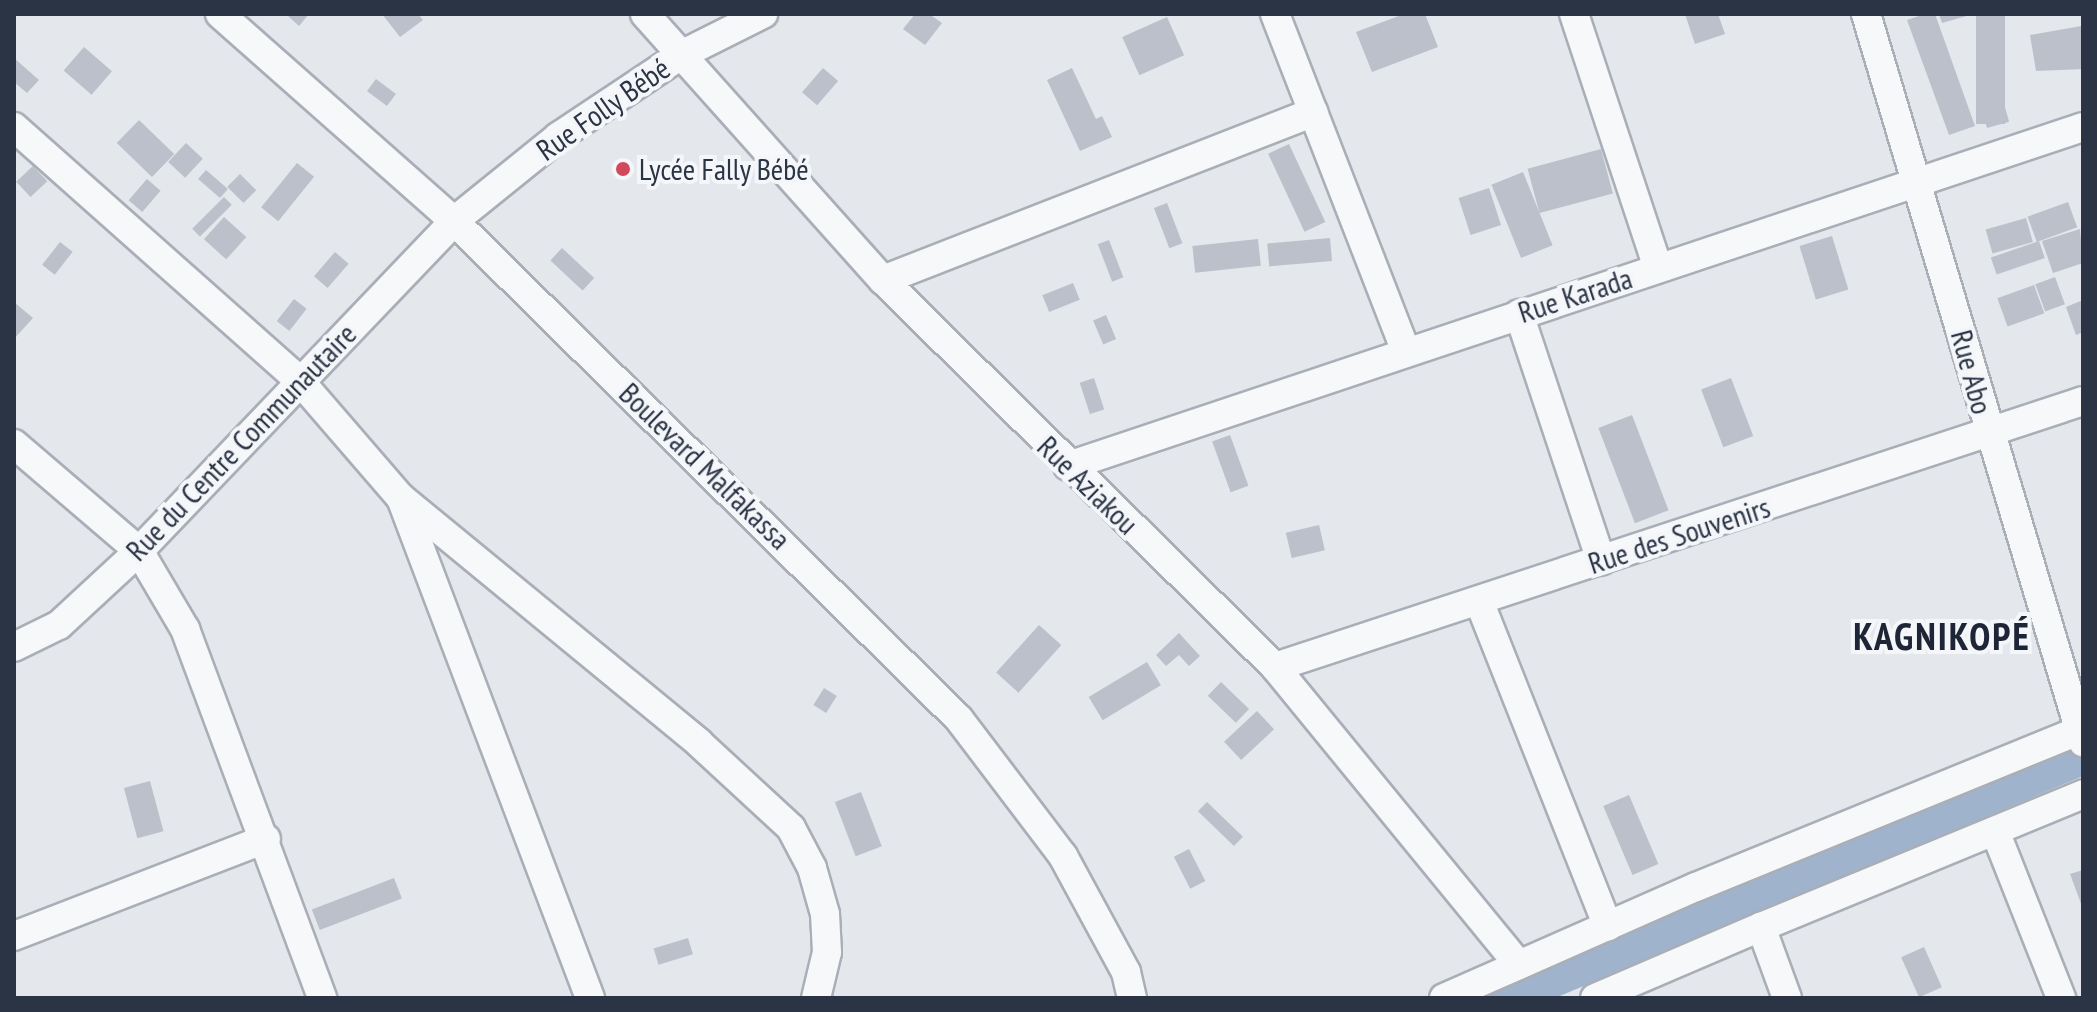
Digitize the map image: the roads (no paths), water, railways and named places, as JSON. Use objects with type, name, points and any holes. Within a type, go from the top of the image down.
[{"type":"street","name":"Boulevard Malfakassa","points":[[220,14],[454,221],[959,719],[1063,856],[1129,985]]},
{"type":"street","name":"Rue Aziakou","points":[[645,14],[883,280],[1275,667],[1519,965]]},
{"type":"street","name":"Rue Folly Bébé","points":[[454,221],[558,137],[681,55],[723,22],[763,14]]},
{"type":"street","points":[[1275,14],[1406,351]]},
{"type":"street","points":[[1574,14],[1658,268]]},
{"type":"street","name":"Rue Abo","points":[[1866,14],[1920,184],[1988,431],[2082,733]]},
{"type":"street","points":[[883,280],[1313,112]]},
{"type":"street","points":[[14,127],[299,380],[400,497],[699,743],[791,828],[812,868],[825,914],[827,952],[816,998]]},
{"type":"street","name":"Rue Karada","points":[[1068,466],[1406,351],[1920,184],[2083,127]]},
{"type":"street","name":"Rue du Centre Communautaire","points":[[14,647],[59,625],[139,551],[454,221]]},
{"type":"street","points":[[1519,314],[1601,561]]},
{"type":"street","name":"Rue des Souvenirs","points":[[1275,667],[2083,401]]},
{"type":"street","points":[[14,444],[139,551],[185,629],[266,839],[322,998]]},
{"type":"street","points":[[400,497],[590,998]]},
{"type":"street","points":[[1479,601],[1608,926]]},
{"type":"street","points":[[1444,998],[1608,926],[2082,733]]},
{"type":"street","points":[[1595,998],[2083,794]]},
{"type":"street","points":[[1995,831],[2061,998]]},
{"type":"street","points":[[14,936],[266,839]]},
{"type":"street","points":[[1761,927],[1787,998]]},
{"type":"water","points":[[2083,741],[2083,776],[1677,947],[1555,998],[1471,998]]},
{"type":"place","name":"Lycée Fally Bébé","points":[[623,169]]},
{"type":"district","name":"KAGNIKOPÉ","points":[[1942,636]]}]
